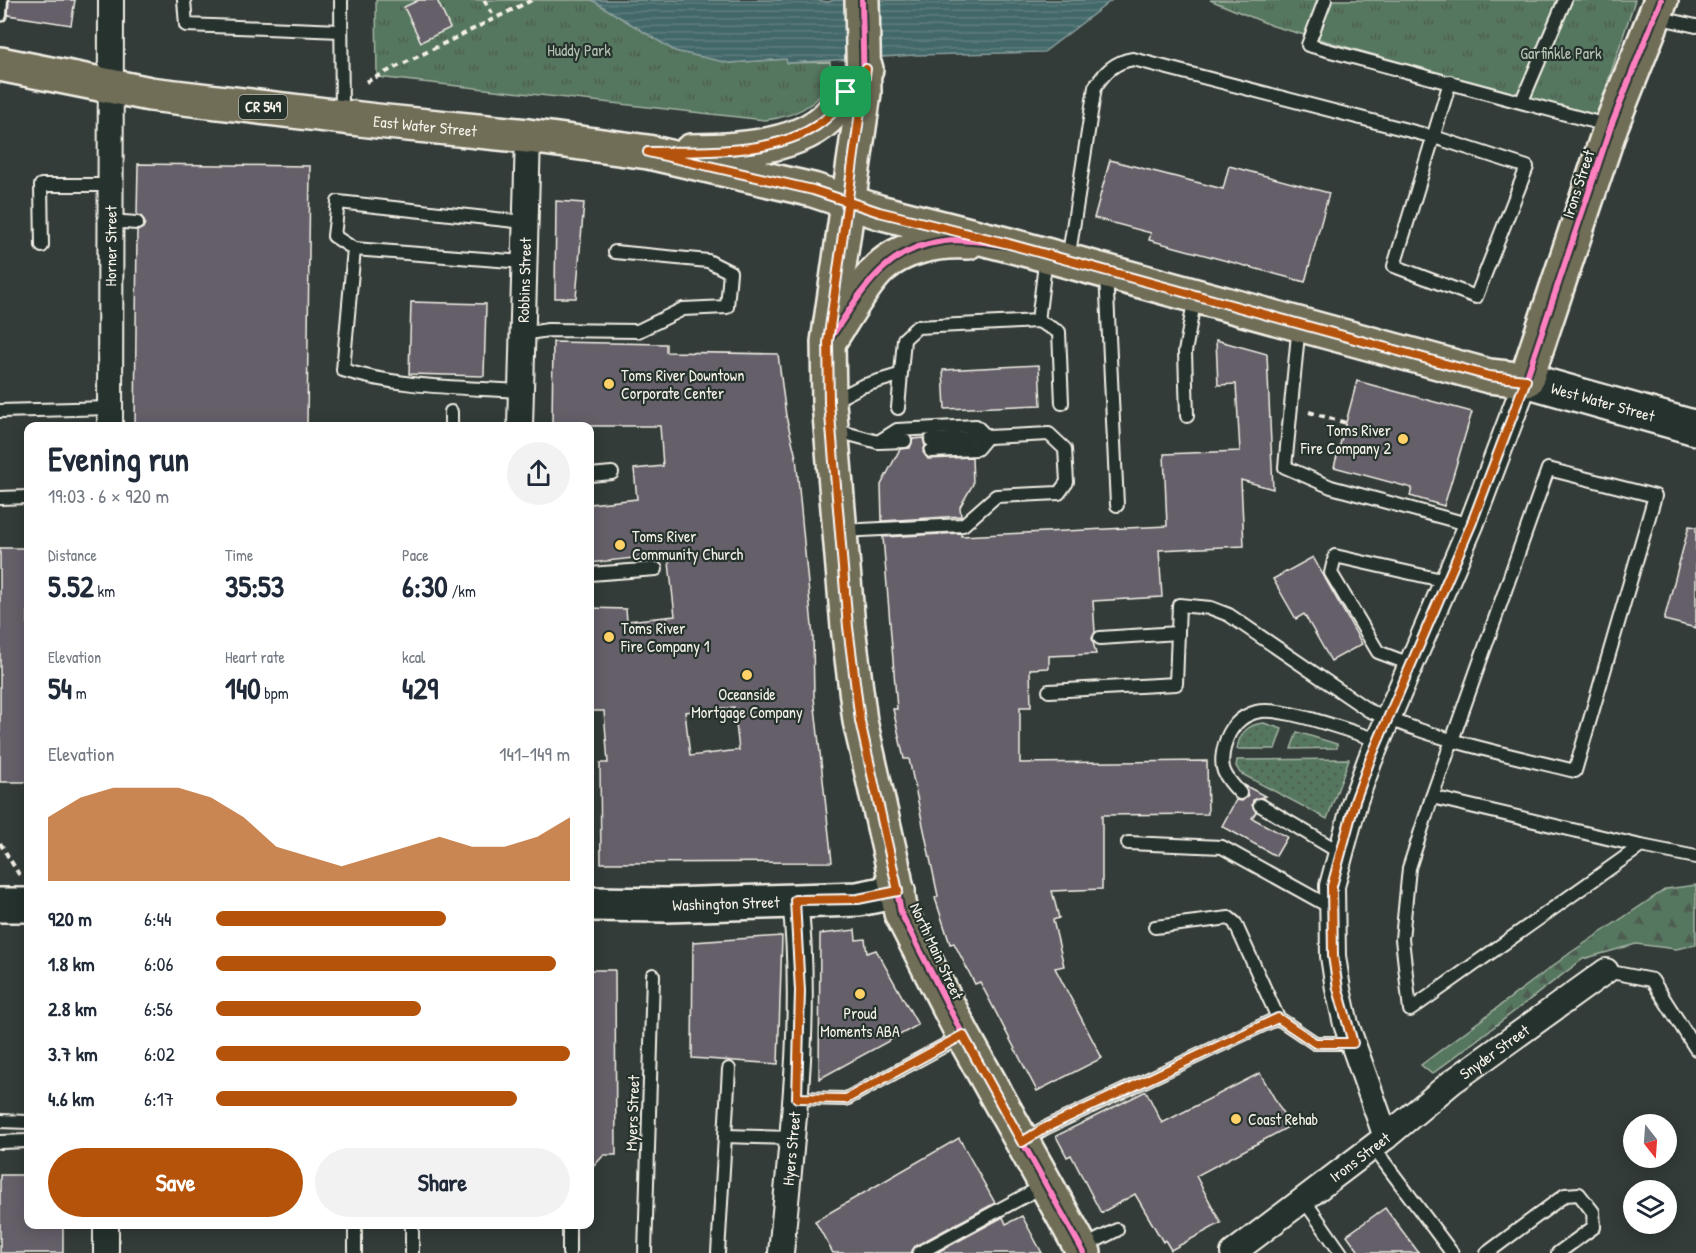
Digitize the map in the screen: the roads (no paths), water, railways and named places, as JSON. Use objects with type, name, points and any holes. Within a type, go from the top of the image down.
[{"type":"main road","name":"North Main Street","points":[[862,0],[866,69],[828,342],[830,416],[848,627],[860,721],[901,913],[963,1035],[1083,1250]]},
{"type":"main road","name":"Irons Street","points":[[1526,380],[1611,126],[1658,8]]},
{"type":"main road","name":"East Water Street","points":[[0,64],[150,94],[528,136],[648,152],[813,190],[848,201]]},
{"type":"main road","points":[[648,152],[711,151],[764,146],[800,135],[830,115],[866,69]]},
{"type":"main road","name":"West Water Street","points":[[848,201],[879,212],[1009,244],[1489,376],[1526,380],[1696,428]]},
{"type":"main road","points":[[828,342],[879,269],[892,260],[944,241],[1009,244]]},
{"type":"main road","points":[[0,905],[24,891]]},
{"type":"main road","name":"Washington Street","points":[[594,904],[667,905],[858,899],[898,891]]},
{"type":"street","name":"Horner Street","points":[[110,417],[111,0]]},
{"type":"street","name":"Robbins Street","points":[[520,422],[528,136]]},
{"type":"street","name":"Irons Street","points":[[1233,1253],[1379,1142],[1338,989],[1332,886],[1355,801],[1378,740],[1471,525],[1526,380]]},
{"type":"street","name":"Hyers Street","points":[[781,1253],[797,1098],[800,991],[795,900]]},
{"type":"street","name":"Snyder Street","points":[[1379,1142],[1452,1082],[1606,971]]},
{"type":"street","points":[[105,1253],[106,1229]]},
{"type":"lane","points":[[0,15],[1,0]]},
{"type":"lane","points":[[184,0],[186,25],[341,31]]},
{"type":"lane","points":[[341,0],[342,117]]},
{"type":"lane","points":[[1325,0],[1308,45],[1611,126]]},
{"type":"lane","points":[[1522,101],[1565,0]]},
{"type":"lane","points":[[1658,8],[1696,26]]},
{"type":"lane","points":[[1038,321],[1057,258],[1095,87],[1105,73],[1120,62],[1133,59],[1434,138],[1527,167],[1476,297],[1394,266],[1434,138],[1450,82]]},
{"type":"lane","points":[[42,246],[41,185],[110,185]]},
{"type":"lane","points":[[523,262],[354,249],[334,236],[338,202],[524,222]]},
{"type":"lane","points":[[110,221],[137,223]]},
{"type":"lane","points":[[354,249],[343,370],[368,378],[410,384],[520,391]]},
{"type":"lane","points":[[522,334],[548,330],[638,331],[683,309],[727,307],[730,272],[708,261],[615,252]]},
{"type":"lane","points":[[1106,271],[1118,505]]},
{"type":"lane","points":[[1186,416],[1185,352],[1195,296]]},
{"type":"lane","points":[[898,408],[899,375],[904,339],[917,327],[1038,321],[1059,332],[1062,403]]},
{"type":"lane","points":[[1299,324],[1285,467],[1331,487],[1471,525]]},
{"type":"lane","points":[[898,453],[830,416],[862,386],[899,375]]},
{"type":"lane","points":[[0,411],[110,417]]},
{"type":"lane","points":[[451,412],[451,422]]},
{"type":"lane","points":[[878,442],[897,430],[976,426],[987,437]]},
{"type":"lane","points":[[840,531],[963,525],[996,496],[1059,493],[1067,483],[1065,449],[1049,434],[987,437],[977,449],[931,446]]},
{"type":"lane","points":[[878,442],[905,441]]},
{"type":"lane","points":[[1049,691],[1176,684],[1179,605],[1210,608],[1229,615],[1368,710],[1453,741],[1575,771],[1656,496],[1548,469],[1453,741],[1431,797],[1408,880],[1402,939],[1410,1010],[1641,846]]},
{"type":"lane","points":[[594,475],[612,473]]},
{"type":"lane","points":[[0,498],[24,497]]},
{"type":"lane","points":[[1410,664],[1378,651],[1331,573],[1335,556],[1446,581]]},
{"type":"lane","points":[[594,574],[656,569]]},
{"type":"lane","points":[[1100,638],[1178,633]]},
{"type":"lane","points":[[1240,793],[1224,775],[1221,756],[1228,734],[1239,721],[1256,712],[1276,711],[1378,740]]},
{"type":"lane","points":[[1431,797],[1696,857]]},
{"type":"lane","points":[[1260,805],[1341,853]]},
{"type":"lane","points":[[1128,843],[1222,847],[1332,908]]},
{"type":"lane","points":[[1155,927],[1229,918],[1235,922],[1278,1018],[1315,1043],[1353,1043]]},
{"type":"lane","points":[[1606,971],[1652,980],[1696,1049]]},
{"type":"lane","name":"Myers Street","points":[[645,1253],[653,975]]},
{"type":"lane","points":[[1022,1142],[1045,1128],[1278,1018]]},
{"type":"lane","points":[[797,1098],[846,1099],[963,1035]]},
{"type":"lane","points":[[718,1253],[729,1069]]},
{"type":"lane","points":[[0,1121],[24,1122]]},
{"type":"lane","points":[[725,1136],[792,1138]]},
{"type":"lane","points":[[0,1142],[24,1141]]},
{"type":"lane","points":[[1379,1142],[1452,1253]]},
{"type":"lane","points":[[919,1253],[1046,1184]]},
{"type":"lane","points":[[1487,1253],[1565,1195],[1579,1194],[1593,1212],[1594,1227],[1558,1253]]},
{"type":"lane","points":[[1304,1200],[1341,1253]]},
{"type":"lane","points":[[355,1229],[355,1253]]},
{"type":"lane","points":[[412,1229],[412,1253]]},
{"type":"lane","points":[[569,1229],[569,1253]]},
{"type":"lane","points":[[1083,1250],[1117,1230]]},
{"type":"water","points":[[592,0],[815,0],[828,2],[834,0],[1112,0],[1044,52],[916,55],[787,63],[786,59],[729,63],[675,51]]},
{"type":"place","name":"Toms River Downtown Corporate Center","points":[[609,384]]},
{"type":"place","name":"Toms River Fire Company 2","points":[[1403,439]]},
{"type":"place","name":"Toms River Community Church","points":[[620,545]]},
{"type":"place","name":"Toms River Fire Company 1","points":[[609,637]]},
{"type":"place","name":"Oceanside Mortgage Company","points":[[747,675]]},
{"type":"place","name":"Proud Moments ABA","points":[[860,994]]},
{"type":"place","name":"Coast Rehab","points":[[1236,1119]]},
{"type":"park label","name":"Huddy Park","points":[[579,50]]},
{"type":"park label","name":"Garfinkle Park","points":[[1561,53]]}]
